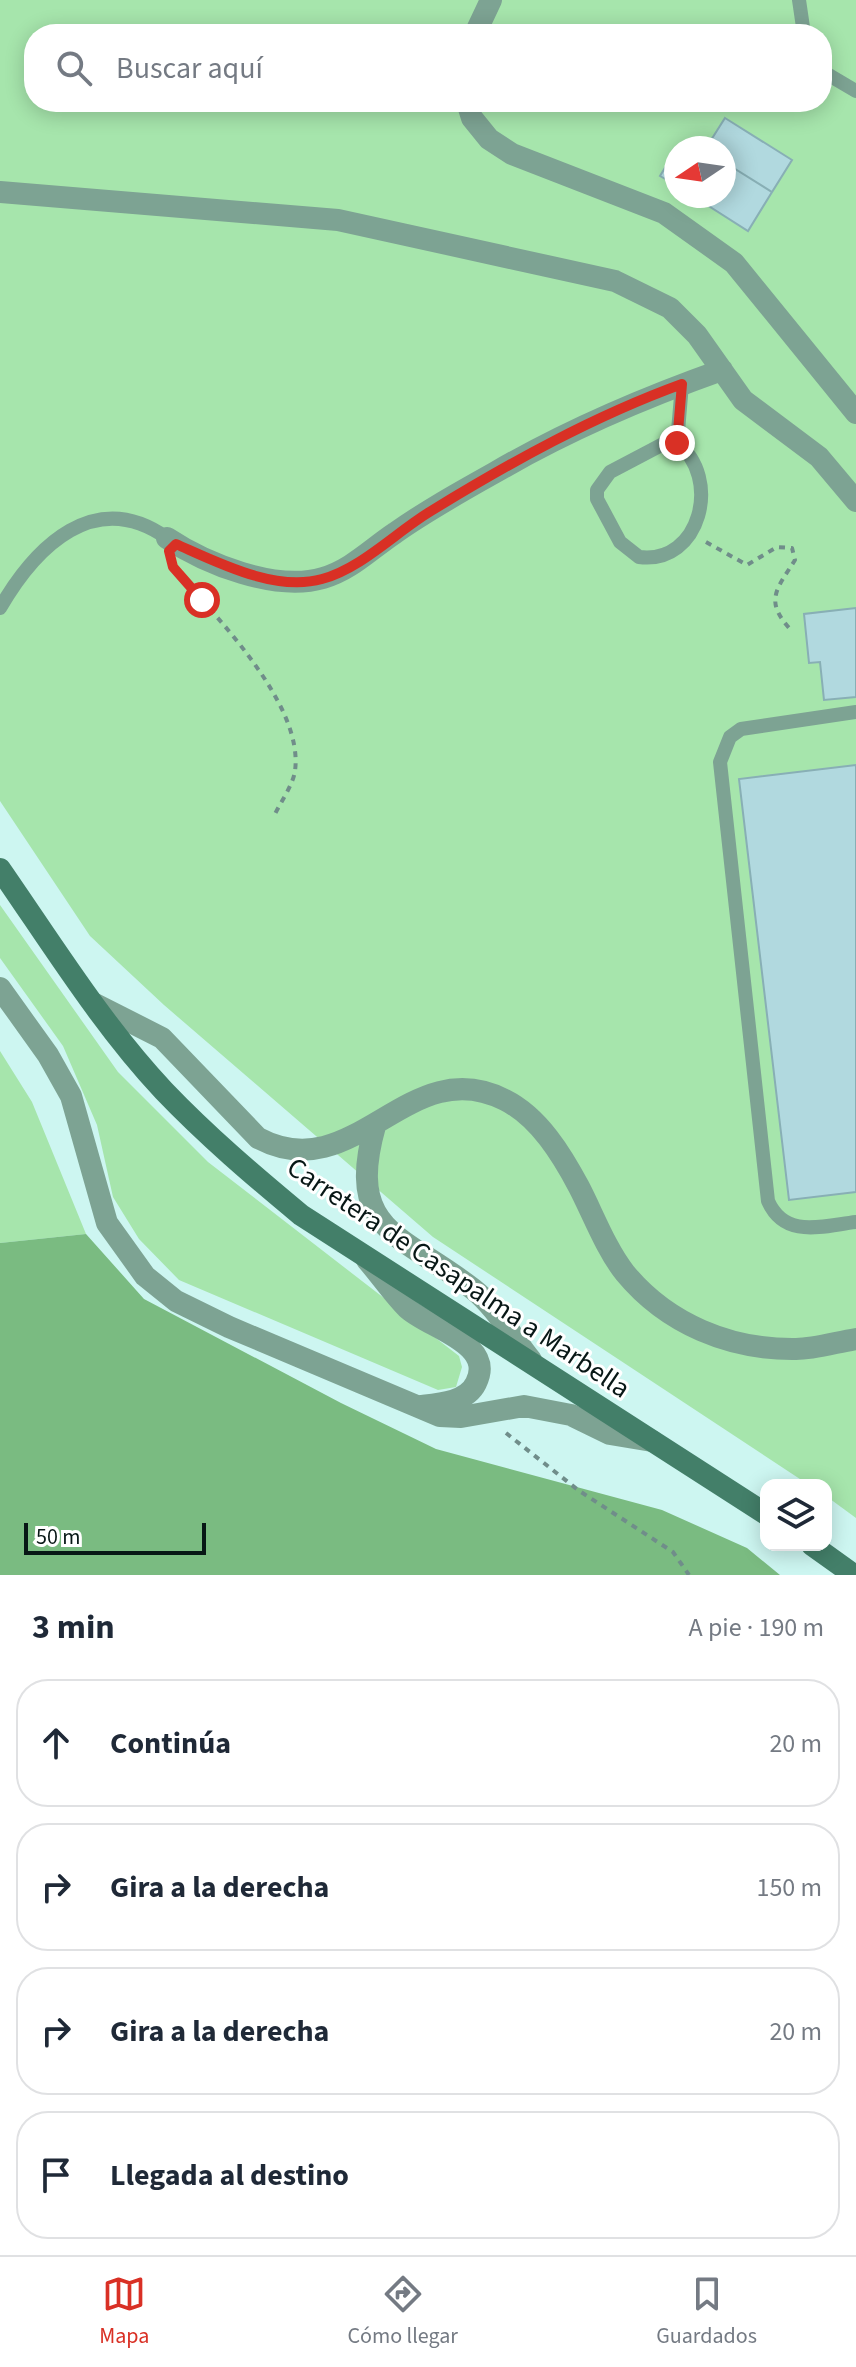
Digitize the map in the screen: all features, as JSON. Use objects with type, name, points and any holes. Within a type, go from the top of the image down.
[{"type":"main road","name":"Carretera de Casapalma a Marbella","points":[[0,869],[95,1004],[163,1090],[243,1167],[301,1215],[760,1510]]},
{"type":"main road","points":[[820,1551],[854,1575]]},
{"type":"street","points":[[480,24],[491,0]]},
{"type":"street","points":[[470,112],[489,139],[512,154],[664,213],[734,263],[856,413]]},
{"type":"street","points":[[0,192],[338,220],[615,281],[670,308],[697,335],[743,400],[819,457],[856,501]]},
{"type":"street","points":[[171,541],[221,564],[265,577],[293,582],[322,579],[348,568],[395,533],[495,472],[600,418],[722,370]]},
{"type":"street","points":[[0,988],[48,1055],[71,1096],[107,1223],[145,1276],[176,1301],[229,1327],[440,1416],[481,1414],[524,1406],[571,1415],[610,1434],[652,1441]]},
{"type":"street","points":[[95,1004],[162,1038],[258,1138],[277,1148],[324,1149],[375,1126],[407,1102],[431,1092],[457,1088],[483,1092],[507,1101],[539,1126],[570,1171],[624,1272],[666,1313],[719,1340],[797,1349],[856,1339]]},
{"type":"street","points":[[375,1126],[366,1160],[365,1182],[381,1222],[396,1238],[475,1291],[536,1366]]},
{"type":"street","points":[[365,1257],[409,1310],[468,1345],[478,1360],[479,1379],[468,1394],[438,1404],[416,1406]]},
{"type":"lane","points":[[799,0],[803,24]]},
{"type":"lane","points":[[832,77],[856,91]]},
{"type":"lane","points":[[677,443],[682,384]]},
{"type":"lane","points":[[667,442],[677,443],[691,457],[704,493],[702,507],[690,532],[663,557],[639,557],[620,542],[597,499],[604,476],[667,442]]},
{"type":"lane","points":[[0,608],[24,569],[54,542],[89,521],[117,518],[145,523],[171,541]]},
{"type":"lane","points":[[856,712],[741,729],[730,737],[720,762],[768,1201],[781,1221],[792,1227],[856,1222]]},
{"type":"path","points":[[690,532],[742,565],[750,564],[777,547],[792,548],[795,560],[777,590],[774,606],[775,613],[791,630]]},
{"type":"path","points":[[171,541],[170,562],[269,684],[289,725],[295,771],[274,816]]},
{"type":"path","points":[[481,1414],[578,1490],[673,1552],[689,1575]]},
{"type":"green space","points":[[0,0],[856,0],[856,1518],[832,1500],[832,1479],[800,1479],[433,1237],[164,1005],[90,936],[0,801]]},
{"type":"green space","points":[[0,905],[118,1072],[208,1162],[459,1356],[462,1367],[456,1387],[438,1390],[179,1280],[139,1239],[113,1197],[97,1125],[63,1046],[0,958]]},
{"type":"green space","points":[[0,1051],[32,1102],[86,1234],[0,1243]]},
{"type":"green space","points":[[86,1234],[144,1299],[341,1403],[436,1449],[662,1510],[747,1548],[780,1575],[0,1575],[0,1243]]},
{"type":"building","points":[[725,118],[792,160],[772,192],[736,170],[736,136],[714,136]]},
{"type":"building","points":[[736,170],[772,192],[748,231],[712,208],[736,208]]},
{"type":"building","points":[[856,608],[856,697],[824,700],[820,662],[809,663],[804,614]]},
{"type":"building","points":[[856,765],[856,1192],[789,1200],[739,779]]},
{"type":"route","points":[[202,600],[170,562],[169,551],[176,544],[221,564],[265,577],[293,582],[322,579],[348,568],[395,533],[495,472],[600,418],[682,384],[677,443]]}]
